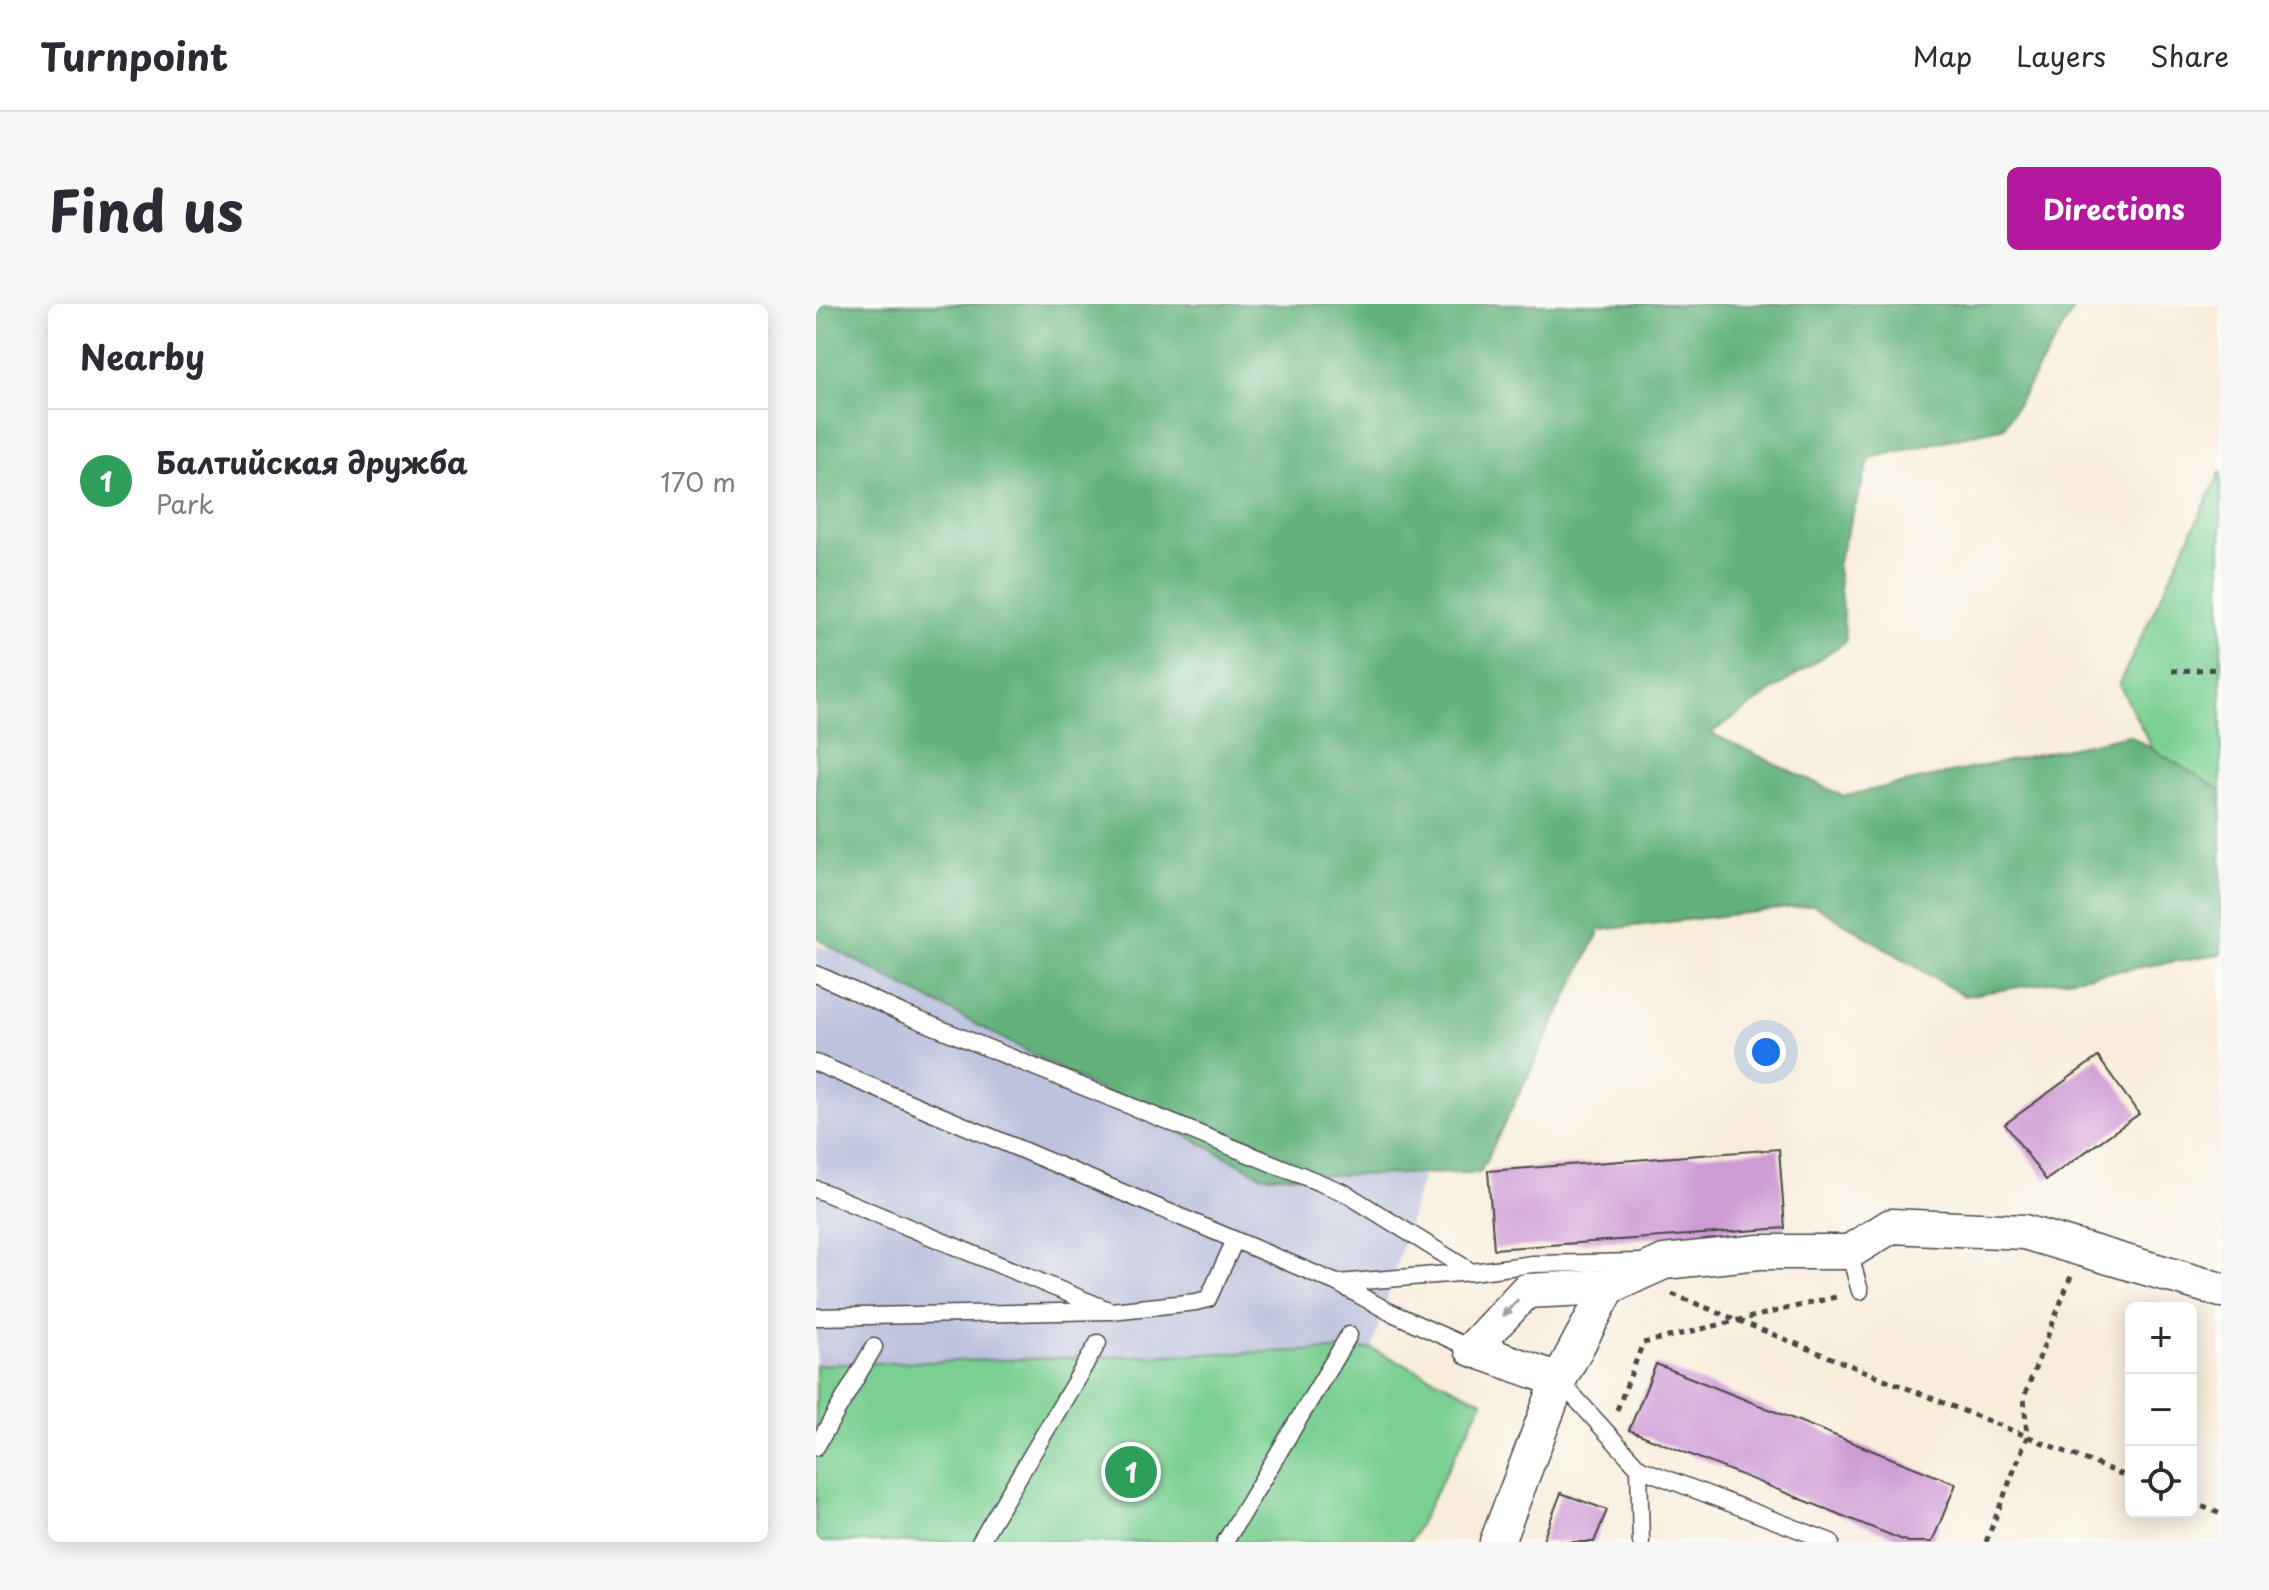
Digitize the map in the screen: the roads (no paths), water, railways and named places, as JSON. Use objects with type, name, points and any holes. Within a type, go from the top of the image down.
[{"type":"street","points":[[1559,1380],[1472,1349],[1526,1291],[1620,1282],[1664,1262],[1759,1252],[1849,1252],[1891,1226],[2024,1232],[2221,1290]]},
{"type":"street","points":[[1497,1542],[1559,1380],[1620,1282]]},
{"type":"lane","points":[[816,974],[904,1014],[1345,1193],[1472,1272]]},
{"type":"lane","points":[[816,1063],[1337,1283],[1388,1311],[1472,1349]]},
{"type":"lane","points":[[816,1189],[1111,1311]]},
{"type":"lane","points":[[816,1317],[1111,1311],[1208,1299],[1235,1240]]},
{"type":"lane","points":[[1849,1252],[1860,1291]]},
{"type":"lane","points":[[1337,1283],[1533,1264],[1664,1262]]},
{"type":"lane","points":[[1225,1542],[1349,1335]]},
{"type":"lane","points":[[980,1542],[1098,1343]]},
{"type":"lane","points":[[816,1447],[874,1347]]},
{"type":"lane","points":[[1559,1380],[1639,1468],[1831,1542]]},
{"type":"lane","points":[[1639,1468],[1641,1542]]},
{"type":"place","name":"Балтийская дружба","points":[[1131,1472]]}]
